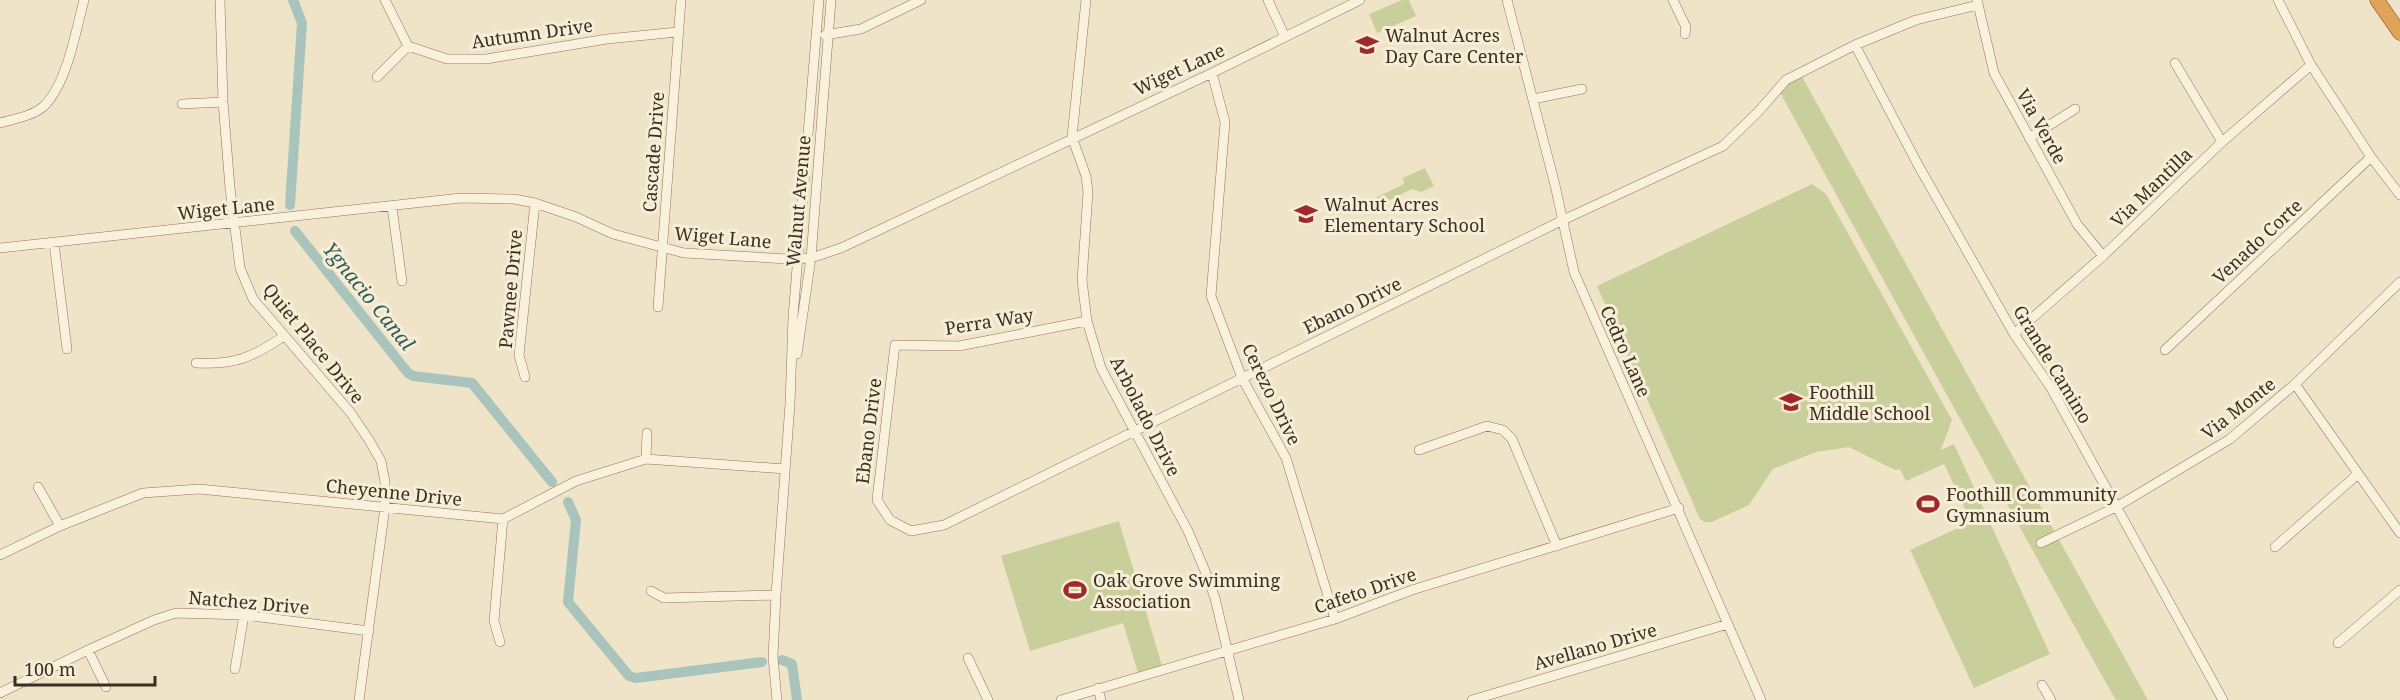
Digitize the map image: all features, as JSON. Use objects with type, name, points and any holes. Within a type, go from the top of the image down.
[{"type":"highway","points":[[2377,0],[2400,33]]},
{"type":"street","points":[[0,123],[28,115],[44,106],[57,89],[84,0]]},
{"type":"street","name":"Quiet Place Drive","points":[[220,0],[223,102],[240,268],[253,299],[350,412],[381,462],[386,482],[385,507],[359,700]]},
{"type":"street","points":[[378,77],[408,46],[386,0]]},
{"type":"street","name":"Cascade Drive","points":[[657,307],[681,0]]},
{"type":"street","name":"Walnut Avenue","points":[[777,700],[773,657],[776,595],[798,259],[819,0]]},
{"type":"street","name":"Walnut Avenue","points":[[790,404],[810,258],[831,0]]},
{"type":"street","points":[[816,34],[829,35],[861,29],[921,0]]},
{"type":"street","points":[[1072,137],[1086,0]]},
{"type":"street","points":[[1268,0],[1285,37]]},
{"type":"street","name":"Wiget Lane","points":[[0,248],[489,197],[535,203],[576,217],[613,234],[684,253],[810,258],[841,248],[1072,137],[1212,73],[1360,0]]},
{"type":"street","name":"Cedro Lane","points":[[1507,0],[1574,272],[1761,700]]},
{"type":"street","points":[[1672,0],[1686,27],[1685,34]]},
{"type":"street","points":[[2278,0],[2311,65],[2371,157],[2400,195]]},
{"type":"street","name":"Ebano Drive","points":[[895,345],[877,500],[890,520],[911,531],[944,525],[1563,220],[1723,146],[1758,112],[1786,80],[1856,45],[1916,20],[1977,2]]},
{"type":"street","name":"Via Verde","points":[[1977,2],[1994,73],[2077,224],[2103,256]]},
{"type":"street","name":"Autumn Drive","points":[[408,46],[447,59],[486,59],[607,39],[678,32]]},
{"type":"street","name":"Grande Camino","points":[[1856,45],[1917,163],[2014,334],[2051,388],[2223,700]]},
{"type":"street","points":[[2175,63],[2222,142]]},
{"type":"street","name":"Via Mantilla","points":[[2014,334],[2103,256],[2222,142],[2311,65]]},
{"type":"street","name":"Cerezo Drive","points":[[1212,73],[1225,122],[1211,296],[1242,378],[1286,458],[1335,619]]},
{"type":"street","points":[[1533,99],[1582,89]]},
{"type":"street","points":[[182,104],[223,102]]},
{"type":"street","points":[[2029,138],[2075,109]]},
{"type":"street","name":"Arbolado Drive","points":[[1072,137],[1086,176],[1088,192],[1082,280],[1088,321],[1101,368],[1188,531],[1205,571],[1215,598],[1239,700]]},
{"type":"street","name":"Venado Corte","points":[[2165,350],[2371,157]]},
{"type":"street","name":"Pawnee Drive","points":[[525,377],[519,356],[535,203]]},
{"type":"street","points":[[392,207],[402,281]]},
{"type":"street","points":[[54,243],[67,349]]},
{"type":"street","name":"Via Monte","points":[[2041,543],[2116,507],[2230,439],[2295,384],[2400,282]]},
{"type":"street","name":"Perra Way","points":[[895,345],[959,346],[1088,321]]},
{"type":"street","points":[[196,363],[220,364],[237,361],[258,354],[284,336]]},
{"type":"street","points":[[2295,384],[2400,533]]},
{"type":"street","points":[[1419,450],[1487,426],[1503,430],[1512,440],[1557,546]]},
{"type":"street","points":[[646,459],[647,433]]},
{"type":"street","points":[[500,642],[494,621],[502,519],[576,481],[646,459],[785,469]]},
{"type":"street","points":[[2275,548],[2358,474]]},
{"type":"street","points":[[38,487],[60,526]]},
{"type":"street","name":"Cheyenne Drive","points":[[0,555],[60,526],[143,493],[199,489],[502,519]]},
{"type":"street","name":"Cafeto Drive","points":[[1061,700],[1335,619],[1412,590],[1679,508]]},
{"type":"street","points":[[2338,643],[2400,590]]},
{"type":"street","points":[[651,591],[664,598],[776,595]]},
{"type":"street","name":"Natchez Drive","points":[[0,693],[154,620],[176,613],[244,615],[369,631]]},
{"type":"street","points":[[235,669],[244,615]]},
{"type":"street","name":"Avellano Drive","points":[[1472,700],[1728,624]]},
{"type":"street","points":[[88,650],[106,687]]},
{"type":"street","points":[[968,658],[988,700]]},
{"type":"street","points":[[2042,685],[2051,700]]},
{"type":"street","points":[[1098,688],[1101,700]]},
{"type":"green space","points":[[1402,0],[1409,0],[1416,16],[1377,33],[1369,14]]},
{"type":"green space","points":[[1800,73],[2148,700],[2116,700],[2097,667],[1778,89]]},
{"type":"green space","points":[[1425,168],[1434,186],[1421,192],[1412,189],[1368,211],[1365,203],[1404,184],[1403,178]]},
{"type":"green space","points":[[1812,184],[1826,194],[1952,420],[1941,450],[1954,444],[2050,654],[1974,688],[1910,550],[1971,522],[1944,464],[1906,481],[1900,469],[1895,470],[1849,447],[1816,452],[1773,469],[1749,505],[1712,522],[1705,522],[1700,519],[1597,286]]},
{"type":"green space","name":"Oak Grove Swimming Association","points":[[1119,521],[1163,669],[1139,676],[1123,623],[1030,651],[1001,556]]},
{"type":"waterway","name":"Ygnacio Canal","points":[[290,205],[302,23],[293,0]]},
{"type":"waterway","name":"Ygnacio Canal","points":[[295,231],[408,373],[413,376],[472,383],[552,482]]},
{"type":"waterway","name":"Ygnacio Canal","points":[[568,502],[576,520],[568,602],[629,676],[636,678],[762,662]]},
{"type":"waterway","name":"Ygnacio Canal","points":[[782,660],[792,664],[797,700]]},
{"type":"place","name":"Walnut Acres Day Care Center","points":[[1367,45]]},
{"type":"place","name":"Walnut Acres Elementary School","points":[[1306,214]]},
{"type":"place","name":"Foothill Middle School","points":[[1791,402]]},
{"type":"place","name":"Foothill Community Gymnasium","points":[[1928,504]]},
{"type":"place","name":"Oak Grove Swimming Association","points":[[1075,590]]}]
